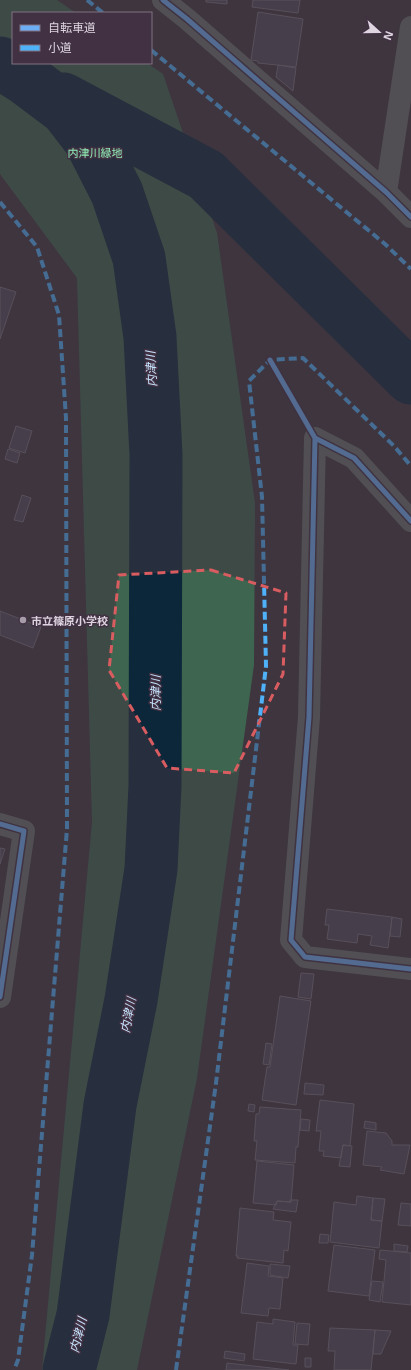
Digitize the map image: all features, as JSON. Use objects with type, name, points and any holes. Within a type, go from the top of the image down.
[{"type":"street","points":[[163,0],[188,9],[411,216]]},
{"type":"street","points":[[386,192],[411,27]]},
{"type":"street","points":[[411,521],[354,458],[315,438],[309,717],[291,940],[305,957],[411,969]]},
{"type":"street","points":[[0,824],[24,831],[0,997]]},
{"type":"highlighted area","points":[[211,570],[286,593],[283,674],[234,773],[167,768],[109,670],[119,575]]},
{"type":"green space","name":"内津川緑地","points":[[0,0],[57,0],[75,12],[12,12],[12,64],[148,64],[163,74],[217,233],[255,503],[254,665],[197,1078],[137,1370],[42,1370],[92,822],[77,278],[0,174]]},
{"type":"building","points":[[206,0],[227,0],[227,4],[206,2]]},
{"type":"building","points":[[253,0],[300,0],[298,13],[252,7]]},
{"type":"building","points":[[258,12],[303,19],[296,67],[258,63],[258,61],[251,60]]},
{"type":"building","points":[[278,65],[296,68],[293,91],[276,77]]},
{"type":"building","points":[[0,287],[16,292],[0,339]]},
{"type":"building","points":[[16,426],[32,431],[25,453],[9,448]]},
{"type":"building","points":[[8,449],[20,453],[17,463],[5,459]]},
{"type":"building","points":[[22,495],[31,498],[23,522],[14,520]]},
{"type":"building","points":[[0,611],[41,627],[33,648],[0,635]]},
{"type":"building","points":[[0,848],[5,849],[0,864]]},
{"type":"building","points":[[327,909],[392,917],[388,948],[370,945],[372,936],[358,934],[357,943],[327,939],[329,925],[325,925]]},
{"type":"building","points":[[392,917],[402,919],[400,937],[390,936]]},
{"type":"building","points":[[301,973],[314,974],[311,999],[298,997]]},
{"type":"building","points":[[280,996],[311,1001],[296,1105],[262,1100],[267,1067],[270,1067]]},
{"type":"building","points":[[266,1043],[272,1044],[269,1065],[263,1064]]},
{"type":"building","points":[[305,1083],[324,1085],[323,1095],[304,1094]]},
{"type":"building","points":[[320,1100],[354,1104],[350,1146],[343,1145],[341,1158],[323,1156],[324,1151],[319,1151],[321,1131],[316,1131]]},
{"type":"building","points":[[249,1104],[255,1105],[254,1112],[248,1111]]},
{"type":"building","points":[[260,1107],[301,1110],[295,1163],[255,1160],[257,1141],[254,1141],[256,1114],[259,1114]]},
{"type":"building","points":[[301,1119],[310,1120],[309,1131],[300,1130]]},
{"type":"building","points":[[365,1121],[376,1123],[376,1130],[364,1128]]},
{"type":"building","points":[[367,1131],[386,1133],[392,1141],[392,1145],[410,1145],[404,1174],[380,1170],[382,1167],[363,1165]]},
{"type":"building","points":[[343,1145],[352,1146],[350,1167],[339,1166]]},
{"type":"building","points":[[257,1161],[294,1165],[291,1202],[277,1201],[276,1205],[253,1203]]},
{"type":"building","points":[[357,1196],[373,1198],[371,1220],[382,1221],[379,1248],[330,1242],[334,1202],[356,1205]]},
{"type":"building","points":[[373,1198],[385,1199],[382,1221],[371,1220]]},
{"type":"building","points":[[290,1200],[298,1200],[296,1212],[273,1209],[277,1201],[291,1202]]},
{"type":"building","points":[[401,1203],[411,1204],[411,1226],[398,1225]]},
{"type":"building","points":[[240,1208],[274,1212],[273,1220],[291,1222],[288,1251],[284,1250],[283,1263],[237,1258]]},
{"type":"building","points":[[320,1234],[329,1235],[328,1243],[319,1243]]},
{"type":"building","points":[[394,1244],[408,1246],[407,1252],[394,1251]]},
{"type":"building","points":[[334,1245],[375,1250],[369,1296],[328,1291]]},
{"type":"building","points":[[380,1250],[411,1253],[411,1305],[382,1302],[386,1260],[379,1259]]},
{"type":"building","points":[[247,1263],[269,1266],[268,1276],[283,1278],[280,1309],[269,1308],[268,1316],[241,1313]]},
{"type":"building","points":[[270,1264],[290,1266],[288,1278],[270,1275]]},
{"type":"building","points":[[372,1281],[383,1282],[380,1302],[369,1300]]},
{"type":"building","points":[[273,1319],[295,1322],[293,1345],[298,1345],[296,1364],[253,1359],[257,1322],[273,1324]]},
{"type":"building","points":[[297,1323],[310,1324],[308,1345],[295,1344]]},
{"type":"building","points":[[330,1328],[375,1330],[371,1370],[334,1370],[335,1351],[328,1351]]},
{"type":"building","points":[[375,1330],[391,1331],[381,1354],[373,1354]]},
{"type":"building","points":[[225,1351],[245,1354],[244,1361],[224,1358]]},
{"type":"building","points":[[305,1358],[311,1358],[311,1367],[305,1367]]},
{"type":"building","points":[[227,1363],[289,1370],[226,1370]]},
{"type":"waterway","name":"内津川","points":[[0,63],[26,79],[66,109],[90,140],[117,193],[139,258],[150,337],[156,455],[155,786],[151,869],[131,1000],[110,1105],[83,1315],[69,1370]]},
{"type":"waterway","points":[[63,99],[206,175],[411,378]]},
{"type":"marked path","points":[[87,0],[102,12]]},
{"type":"marked path","points":[[152,51],[385,244],[411,269]]},
{"type":"marked path","points":[[0,202],[37,247],[59,315],[66,418],[67,829],[32,1255],[18,1360],[14,1370]]},
{"type":"marked path","points":[[176,1370],[216,1083],[266,666],[262,497],[249,381],[270,360],[303,358],[394,446],[411,466]]},
{"type":"cycle path","points":[[163,0],[187,19],[386,192],[411,217]]},
{"type":"cycle path","points":[[270,360],[315,438]]},
{"type":"cycle path","points":[[411,521],[354,458],[315,438],[309,717],[291,940],[305,957],[411,969]]},
{"type":"cycle path","points":[[0,824],[24,831],[0,997]]},
{"type":"place","name":"市立篠原小学校","points":[[23,620]]}]
